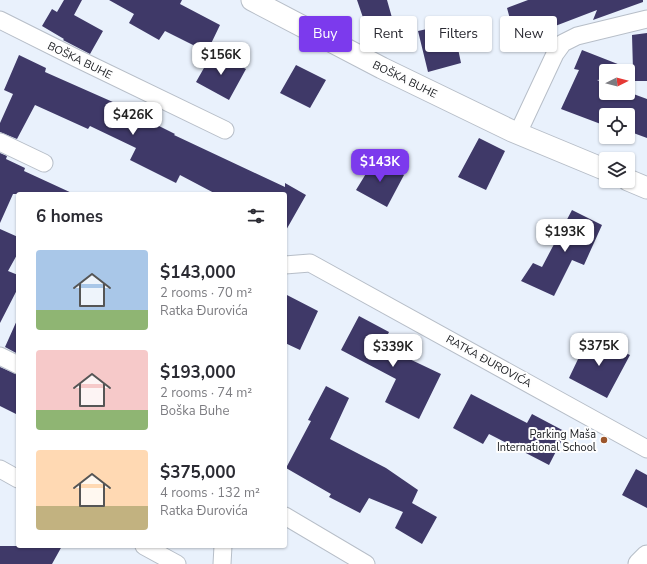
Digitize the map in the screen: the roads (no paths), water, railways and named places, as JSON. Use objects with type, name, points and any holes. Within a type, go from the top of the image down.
[{"type":"street","name":"BOŠKA BUHE","points":[[252,0],[382,68],[518,133],[599,167]]},
{"type":"street","points":[[518,133],[556,54],[564,43],[577,36],[647,19]]},
{"type":"street","name":"BOŠKA BUHE","points":[[0,20],[225,130]]},
{"type":"street","points":[[0,142],[44,163]]},
{"type":"street","points":[[635,183],[647,188]]},
{"type":"street","name":"RATKA ĐUROVIĆA","points":[[287,265],[310,263],[647,449]]},
{"type":"street","points":[[0,356],[16,364]]},
{"type":"street","points":[[0,469],[16,478]]},
{"type":"street","points":[[287,517],[366,564]]},
{"type":"street","points":[[148,548],[177,564]]},
{"type":"street","points":[[222,564],[223,548]]},
{"type":"street","points":[[639,564],[647,556]]},
{"type":"place","name":"Parking Maša International School","points":[[604,440]]}]
